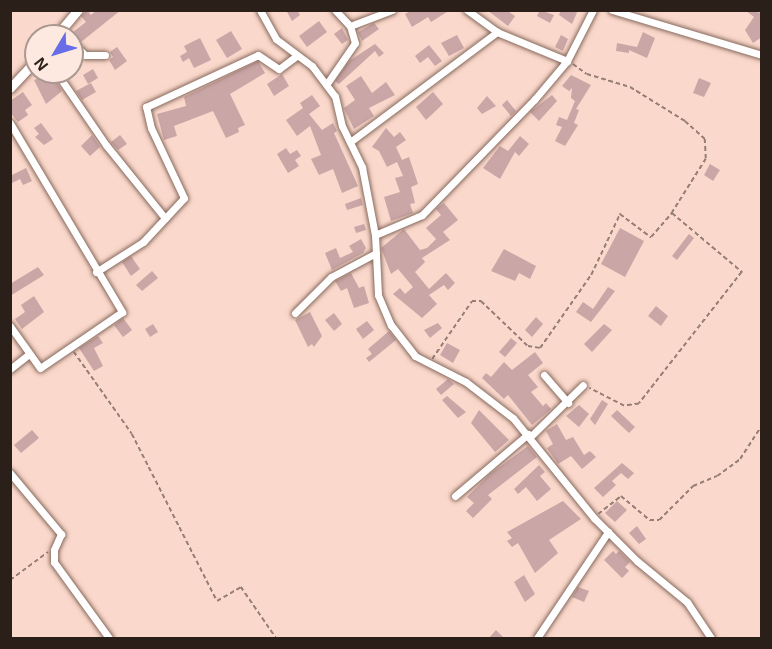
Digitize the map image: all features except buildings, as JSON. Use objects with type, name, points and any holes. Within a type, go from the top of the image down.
[{"type":"street","points":[[68,24],[78,10]]},
{"type":"street","points":[[260,10],[276,39],[328,82],[350,142],[362,167],[375,235],[382,310],[415,356],[490,397],[529,436],[594,519],[687,602],[711,639]]},
{"type":"street","points":[[328,82],[354,48],[350,26],[334,10]]},
{"type":"street","points":[[350,26],[392,10]]},
{"type":"street","points":[[467,10],[496,32],[567,61]]},
{"type":"street","points":[[375,235],[422,215],[534,100],[567,61],[593,10]]},
{"type":"street","points":[[612,10],[761,54]]},
{"type":"street","points":[[350,142],[496,32]]},
{"type":"street","points":[[84,54],[105,56]]},
{"type":"street","points":[[96,272],[143,242],[184,198],[183,191],[151,128],[146,107],[258,55],[279,69],[296,56]]},
{"type":"street","points":[[10,88],[24,73]]},
{"type":"street","points":[[64,84],[106,145],[165,218]]},
{"type":"street","points":[[10,123],[96,272],[122,312],[40,368],[28,355],[10,326]]},
{"type":"street","points":[[295,313],[331,277],[376,253]]},
{"type":"street","points":[[10,369],[28,355]]},
{"type":"street","points":[[544,375],[568,403]]},
{"type":"street","points":[[455,496],[568,403],[583,385]]},
{"type":"street","points":[[10,473],[61,534],[54,550],[54,562],[109,639]]},
{"type":"street","points":[[537,639],[608,532]]},
{"type":"path","points":[[429,364],[472,301],[481,301],[528,346],[540,348],[591,275],[620,214],[651,237],[672,213],[706,159],[705,139],[685,121],[630,87],[587,74],[567,61]]},
{"type":"path","points":[[583,385],[624,406],[639,404],[742,272],[672,213]]},
{"type":"path","points":[[70,348],[132,434],[218,601],[241,587],[276,639]]},
{"type":"path","points":[[594,519],[621,496],[650,520],[659,520],[693,486],[717,476],[740,459],[762,425]]},
{"type":"path","points":[[10,580],[46,552],[54,550]]}]
